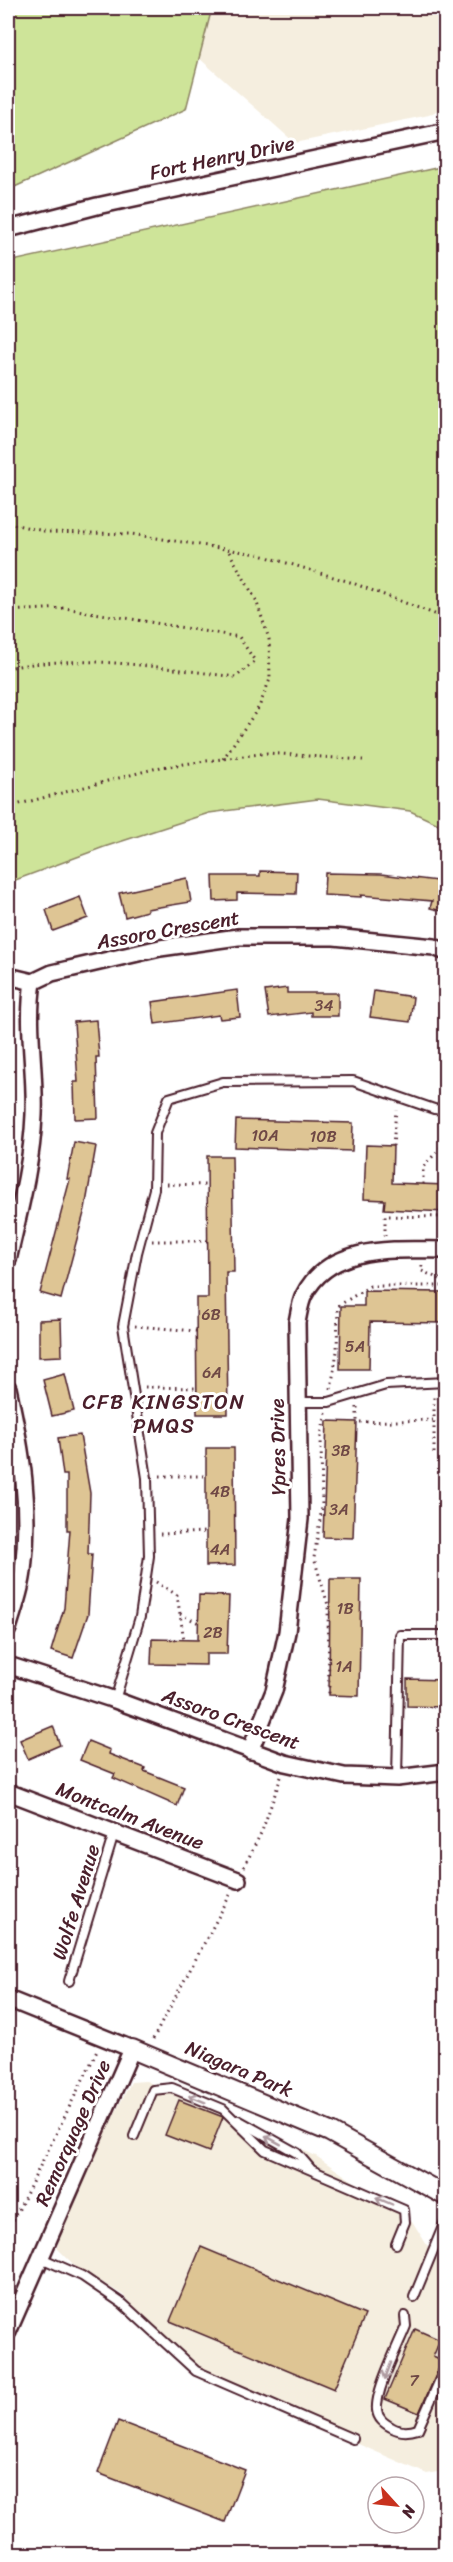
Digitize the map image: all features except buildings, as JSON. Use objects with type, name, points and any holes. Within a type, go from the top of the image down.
[{"type":"street","name":"Fort Henry Drive","points":[[8,229],[97,206],[446,131]]},
{"type":"street","name":"Assoro Crescent","points":[[33,982],[52,973],[160,948],[238,937],[334,937],[434,947],[446,952]]},
{"type":"street","points":[[8,976],[33,982],[29,1004],[34,1114],[27,1177],[8,1260]]},
{"type":"street","name":"Ypres Drive","points":[[250,1751],[274,1691],[286,1632],[300,1519],[297,1322],[303,1296],[314,1279],[341,1258],[386,1250],[446,1250]]},
{"type":"street","points":[[8,1388],[22,1456],[27,1502],[23,1573],[8,1629]]},
{"type":"street","name":"Assoro Crescent","points":[[8,1665],[115,1700],[285,1763],[344,1776],[397,1778],[446,1772]]},
{"type":"street","name":"Montcalm Avenue","points":[[8,1792],[238,1880]]},
{"type":"street","name":"Niagara Park","points":[[8,1999],[330,2132],[446,2196]]},
{"type":"street","name":"Remorquage Drive","points":[[8,2332],[132,2049]]},
{"type":"lane","points":[[115,1700],[140,1617],[149,1556],[146,1476],[123,1326],[154,1184],[155,1133],[169,1098],[224,1082],[353,1081],[446,1110]]},
{"type":"lane","points":[[298,1402],[329,1402],[386,1384],[446,1383]]},
{"type":"lane","points":[[397,1778],[400,1635],[446,1635]]},
{"type":"lane","name":"Wolfe Avenue","points":[[69,1981],[114,1833]]},
{"type":"lane","points":[[134,2136],[153,2090],[172,2088],[223,2109],[265,2150],[404,2210],[405,2222],[396,2244]]},
{"type":"lane","points":[[228,2115],[297,2153],[314,2171]]},
{"type":"lane","points":[[414,2297],[446,2219]]},
{"type":"lane","points":[[41,2258],[73,2271],[123,2304],[196,2371],[353,2439]]},
{"type":"lane","points":[[405,2316],[406,2326],[379,2395],[377,2410],[381,2420],[394,2429],[410,2432],[418,2429],[446,2366]]},
{"type":"path","points":[[8,523],[48,532],[130,534],[257,554],[350,582],[445,618]]},
{"type":"path","points":[[223,759],[259,707],[270,679],[269,639],[256,600],[228,550]]},
{"type":"path","points":[[8,611],[65,608],[239,637],[255,661],[236,677],[129,662],[26,664],[8,668]]},
{"type":"path","points":[[8,807],[161,766],[267,753],[363,760]]},
{"type":"path","points":[[393,1146],[396,1096]]},
{"type":"path","points":[[423,1184],[423,1167],[446,1143]]},
{"type":"path","points":[[154,1184],[207,1185]]},
{"type":"path","points":[[386,1250],[385,1216],[446,1217]]},
{"type":"path","points":[[140,1241],[208,1241]]},
{"type":"path","points":[[420,1250],[422,1271],[446,1282]]},
{"type":"path","points":[[330,1394],[337,1351],[338,1306],[370,1286],[446,1286]]},
{"type":"path","points":[[123,1326],[196,1331]]},
{"type":"path","points":[[434,1384],[434,1453]]},
{"type":"path","points":[[131,1387],[197,1388]]},
{"type":"path","points":[[327,1409],[321,1435],[322,1507],[314,1558],[328,1605],[329,1695]]},
{"type":"path","points":[[357,1422],[434,1420]]},
{"type":"path","points":[[146,1476],[206,1476]]},
{"type":"path","points":[[148,1534],[206,1533]]},
{"type":"path","points":[[146,1576],[177,1595],[184,1640]]},
{"type":"path","points":[[180,1614],[199,1623]]},
{"type":"path","points":[[153,2039],[262,1831],[285,1763]]},
{"type":"path","points":[[8,2231],[98,2050]]},
{"type":"shaded area","points":[[169,8],[445,8],[445,106],[429,115],[295,143],[199,58]]},
{"type":"shaded area","points":[[146,2081],[316,2156],[412,2221],[435,2258],[445,2262],[445,2473],[442,2471],[427,2474],[214,2381],[186,2360],[123,2295],[75,2266],[57,2248],[67,2207],[131,2082]]},
{"type":"green space","points":[[8,8],[212,8],[186,109],[8,190]]},
{"type":"green space","points":[[445,166],[445,827],[410,811],[318,799],[209,813],[104,847],[10,882],[12,964],[8,963],[8,262]]},
{"type":"district","name":"CFB KINGSTON PMQS","points":[[164,1414]]}]
